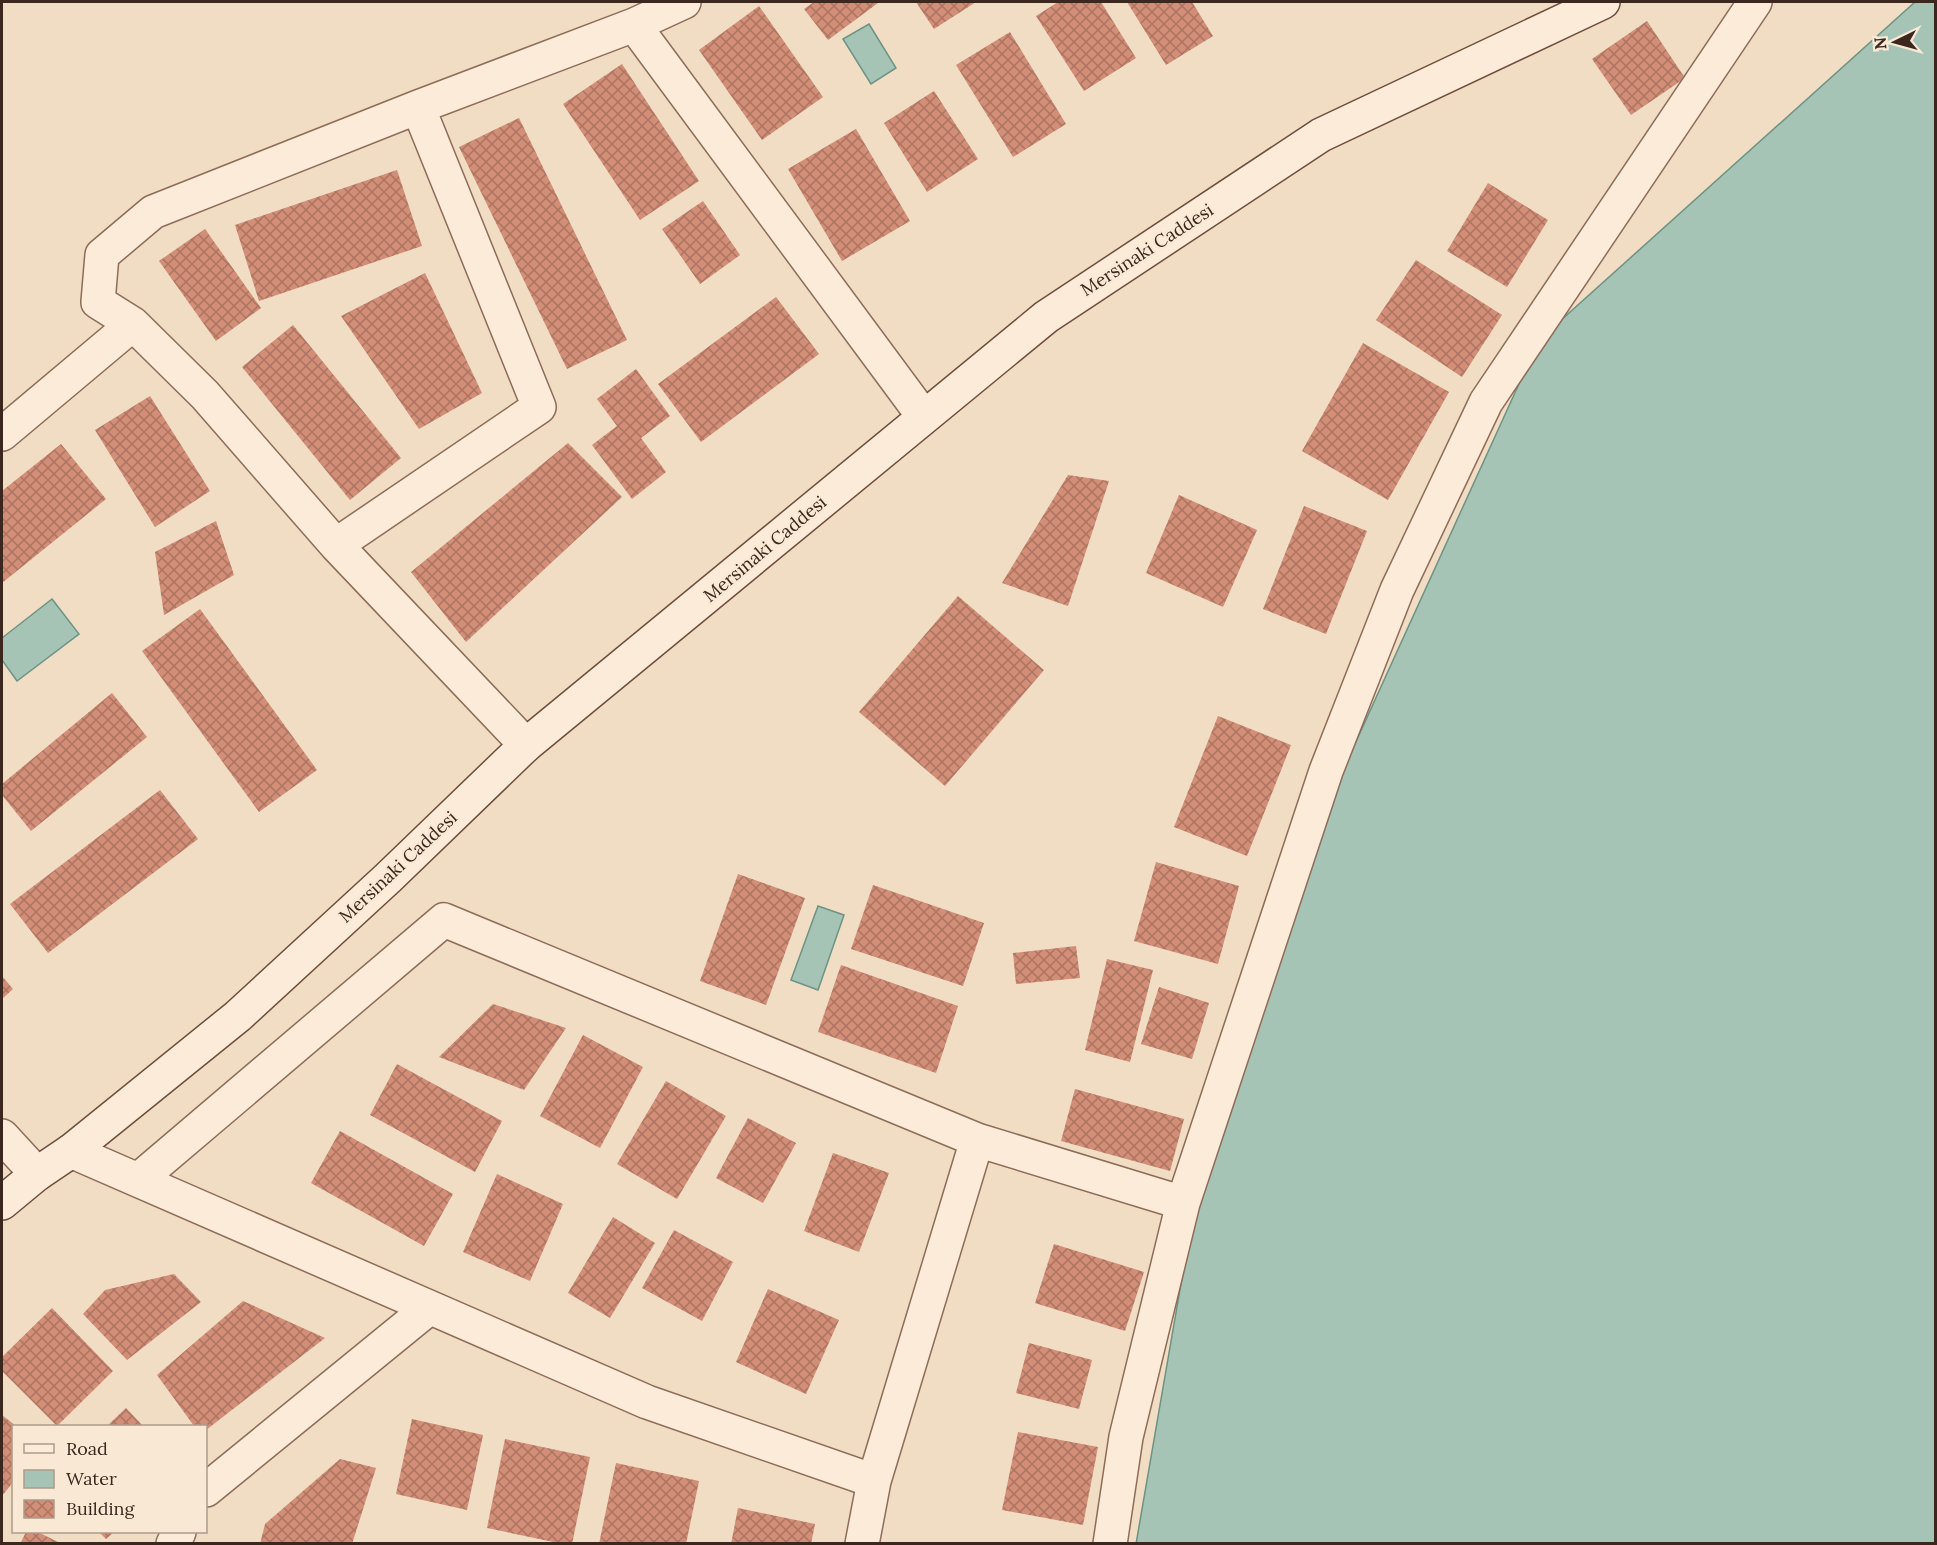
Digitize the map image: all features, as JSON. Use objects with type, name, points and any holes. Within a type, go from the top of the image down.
[{"type":"street","points":[[526,745],[336,545],[205,395],[133,324],[98,302],[102,255],[153,212],[418,107],[634,25],[684,2]]},
{"type":"street","name":"Mersinaki Caddesi","points":[[2,1203],[37,1174],[72,1151],[238,1016],[388,878],[526,745],[1046,317],[1321,135],[1603,2]]},
{"type":"street","points":[[1110,1544],[1126,1437],[1183,1203],[1326,771],[1397,590],[1486,402],[1755,2]]},
{"type":"street","points":[[634,25],[924,417]]},
{"type":"street","points":[[336,545],[539,407],[418,107]]},
{"type":"street","points":[[2,434],[133,324]]},
{"type":"street","points":[[138,1180],[444,920],[977,1140],[1183,1203]]},
{"type":"street","points":[[2,1136],[37,1174]]},
{"type":"street","points":[[862,1544],[874,1481],[977,1140]]},
{"type":"street","points":[[72,1151],[646,1402],[874,1481]]},
{"type":"street","points":[[207,1489],[429,1308]]},
{"type":"water","points":[[1915,2],[1935,2],[1935,1543],[1136,1544],[1225,1029],[1539,340]]},
{"type":"water","points":[[869,24],[896,68],[871,84],[843,39]]},
{"type":"water","points":[[52,599],[79,634],[17,681],[2,660],[2,638]]},
{"type":"water","points":[[818,906],[844,915],[818,990],[791,980]]},
{"type":"building","points":[[814,2],[878,3],[828,40],[804,9]]},
{"type":"building","points":[[916,2],[976,2],[934,29]]},
{"type":"building","points":[[1058,2],[1101,2],[1136,58],[1084,91],[1036,16]]},
{"type":"building","points":[[1127,2],[1192,2],[1213,36],[1166,65]]},
{"type":"building","points":[[759,6],[823,97],[762,140],[699,50]]},
{"type":"building","points":[[1647,21],[1685,78],[1631,115],[1592,59]]},
{"type":"building","points":[[1010,32],[1066,124],[1013,157],[956,65]]},
{"type":"building","points":[[622,64],[699,181],[640,220],[563,104]]},
{"type":"building","points":[[934,91],[978,159],[927,192],[884,123]]},
{"type":"building","points":[[519,118],[627,340],[567,369],[459,147]]},
{"type":"building","points":[[856,129],[910,221],[842,261],[788,169]]},
{"type":"building","points":[[397,170],[422,246],[259,301],[235,225]]},
{"type":"building","points":[[1488,183],[1548,220],[1507,287],[1447,251]]},
{"type":"building","points":[[703,201],[740,255],[700,284],[662,229]]},
{"type":"building","points":[[205,229],[261,308],[216,341],[159,261]]},
{"type":"building","points":[[1416,260],[1502,315],[1462,377],[1376,320]]},
{"type":"building","points":[[425,273],[482,393],[419,429],[341,316]]},
{"type":"building","points":[[776,297],[819,354],[701,442],[658,384]]},
{"type":"building","points":[[293,325],[401,458],[350,500],[242,367]]},
{"type":"building","points":[[1363,343],[1449,392],[1388,500],[1302,451]]},
{"type":"building","points":[[636,369],[670,416],[641,438],[666,472],[632,499],[592,445],[617,426],[597,399]]},
{"type":"building","points":[[150,396],[210,491],[155,527],[95,430]]},
{"type":"building","points":[[568,443],[622,497],[466,642],[411,572]]},
{"type":"building","points":[[61,444],[106,499],[2,583],[2,491]]},
{"type":"building","points":[[1068,475],[1109,481],[1068,606],[1002,583]]},
{"type":"building","points":[[1179,495],[1257,530],[1223,607],[1146,573]]},
{"type":"building","points":[[1304,506],[1367,531],[1326,634],[1263,609]]},
{"type":"building","points":[[216,521],[234,575],[164,615],[155,552]]},
{"type":"building","points":[[958,596],[1044,670],[945,786],[859,712]]},
{"type":"building","points":[[200,609],[317,770],[259,812],[142,651]]},
{"type":"building","points":[[112,693],[147,737],[31,831],[2,795],[2,784]]},
{"type":"building","points":[[1218,716],[1291,745],[1247,856],[1174,827]]},
{"type":"building","points":[[160,790],[198,839],[48,953],[10,904]]},
{"type":"building","points":[[1156,862],[1239,886],[1218,964],[1134,941]]},
{"type":"building","points":[[738,874],[805,898],[766,1005],[700,981]]},
{"type":"building","points":[[873,885],[984,923],[963,986],[851,949]]},
{"type":"building","points":[[1076,946],[1080,978],[1016,984],[1013,953]]},
{"type":"building","points":[[1107,959],[1153,970],[1130,1062],[1085,1050]]},
{"type":"building","points":[[841,965],[958,1006],[936,1073],[818,1032]]},
{"type":"building","points":[[2,976],[13,989],[2,999]]},
{"type":"building","points":[[1159,987],[1209,1003],[1192,1059],[1141,1044]]},
{"type":"building","points":[[493,1004],[566,1028],[524,1090],[439,1057]]},
{"type":"building","points":[[583,1035],[643,1067],[600,1148],[540,1116]]},
{"type":"building","points":[[397,1064],[502,1121],[475,1172],[370,1115]]},
{"type":"building","points":[[666,1081],[726,1116],[677,1199],[617,1164]]},
{"type":"building","points":[[1075,1089],[1184,1119],[1170,1171],[1061,1141]]},
{"type":"building","points":[[748,1118],[796,1143],[763,1203],[716,1178]]},
{"type":"building","points":[[340,1131],[453,1194],[424,1246],[311,1183]]},
{"type":"building","points":[[833,1153],[889,1173],[859,1252],[804,1231]]},
{"type":"building","points":[[497,1174],[563,1204],[530,1281],[463,1252]]},
{"type":"building","points":[[613,1217],[655,1243],[610,1318],[568,1293]]},
{"type":"building","points":[[674,1230],[733,1262],[702,1321],[642,1288]]},
{"type":"building","points":[[1054,1244],[1144,1272],[1125,1331],[1035,1303]]},
{"type":"building","points":[[174,1274],[201,1302],[127,1360],[83,1314],[105,1290]]},
{"type":"building","points":[[768,1289],[839,1320],[806,1394],[736,1362]]},
{"type":"building","points":[[243,1301],[325,1338],[207,1429],[207,1425],[193,1425],[157,1375]]},
{"type":"building","points":[[52,1308],[113,1371],[56,1425],[2,1371],[2,1357]]},
{"type":"building","points":[[1029,1343],[1092,1360],[1079,1409],[1016,1393]]},
{"type":"building","points":[[126,1408],[142,1425],[108,1425]]},
{"type":"building","points":[[2,1415],[15,1425],[12,1425],[12,1484],[2,1496]]},
{"type":"building","points":[[412,1419],[483,1435],[467,1510],[396,1494]]},
{"type":"building","points":[[1018,1432],[1098,1447],[1083,1525],[1002,1510]]},
{"type":"building","points":[[505,1439],[590,1457],[572,1544],[487,1528]]},
{"type":"building","points":[[340,1459],[376,1468],[352,1544],[260,1544],[265,1524]]},
{"type":"building","points":[[616,1463],[699,1481],[686,1544],[599,1544]]},
{"type":"building","points":[[738,1508],[815,1524],[811,1544],[731,1544]]},
{"type":"building","points":[[26,1533],[40,1533],[62,1544],[20,1544]]},
{"type":"building","points":[[100,1533],[113,1533],[106,1539]]}]
